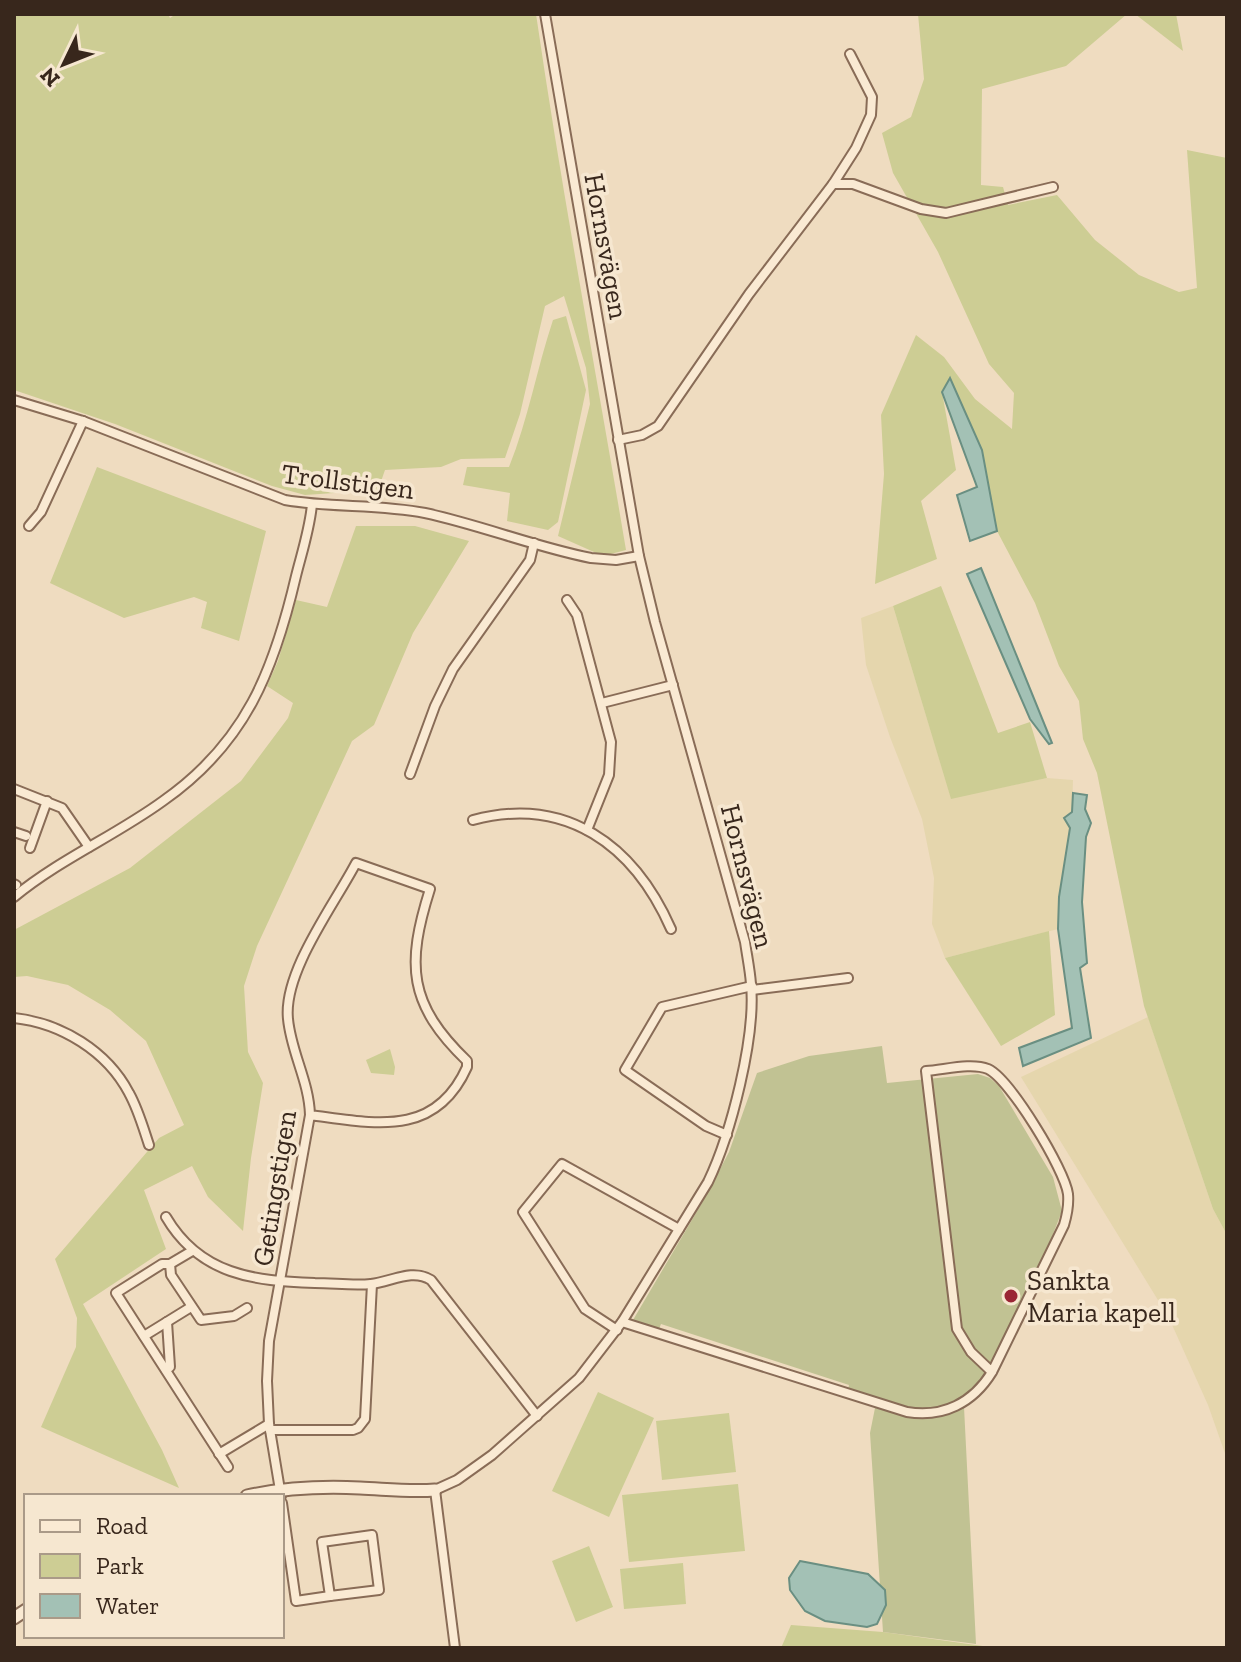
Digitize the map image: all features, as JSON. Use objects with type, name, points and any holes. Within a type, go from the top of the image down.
[{"type":"street","name":"Hornsvägen","points":[[435,1490],[457,1480],[537,1416],[579,1378],[620,1326],[708,1182],[727,1135],[743,1066],[752,988],[745,942],[639,556],[545,14]]},
{"type":"street","points":[[618,440],[642,435],[658,426],[749,294],[833,184],[856,148],[872,106],[869,89],[850,54]]},
{"type":"street","points":[[833,184],[853,184],[921,209],[946,213],[1053,187]]},
{"type":"street","name":"Trollstigen","points":[[14,400],[83,421],[285,500],[375,506],[424,513],[603,560],[639,556]]},
{"type":"street","points":[[29,526],[41,512],[83,421]]},
{"type":"street","points":[[14,897],[42,875],[145,813],[180,788],[215,756],[241,721],[275,657],[312,504]]},
{"type":"street","points":[[410,774],[435,706],[453,669],[530,560],[534,543]]},
{"type":"street","points":[[567,600],[577,615],[602,703],[611,758],[604,791],[587,830]]},
{"type":"street","points":[[602,703],[673,685]]},
{"type":"street","points":[[14,789],[62,808],[89,847]]},
{"type":"street","points":[[30,848],[47,801]]},
{"type":"street","points":[[473,820],[515,812],[552,817],[587,830],[637,870],[658,900],[671,929]]},
{"type":"street","points":[[14,832],[26,836]]},
{"type":"street","name":"Getingstigen","points":[[280,1493],[270,1427],[267,1381],[269,1341],[310,1115],[308,1091],[287,1016],[290,986],[301,959],[356,863],[430,889],[416,935],[414,967],[417,982],[439,1032],[467,1061],[467,1067],[444,1100],[420,1117],[374,1123],[310,1115]]},
{"type":"street","points":[[727,1135],[706,1126],[625,1070],[662,1007],[752,988],[848,978]]},
{"type":"street","points":[[14,1018],[27,1019],[62,1031],[105,1061],[129,1092],[149,1145]]},
{"type":"street","points":[[679,1229],[562,1164],[523,1212],[585,1309],[620,1326],[920,1414],[952,1409],[973,1395],[992,1372],[1067,1214],[1068,1193],[1060,1169],[1003,1079],[991,1071],[978,1067],[926,1071],[957,1329],[971,1352],[992,1372]]},
{"type":"street","points":[[166,1217],[192,1251],[221,1269],[281,1282],[372,1284],[417,1274],[431,1280],[537,1416]]},
{"type":"street","points":[[192,1251],[170,1264],[162,1264],[116,1293],[228,1467]]},
{"type":"street","points":[[170,1264],[171,1275],[201,1320],[234,1316],[247,1308]]},
{"type":"street","points":[[219,1454],[270,1427],[353,1430],[362,1424],[365,1419],[372,1284]]},
{"type":"street","points":[[144,1336],[191,1307]]},
{"type":"street","points":[[166,1370],[170,1367],[167,1322]]},
{"type":"street","points":[[280,1493],[326,1487],[404,1492],[435,1490],[455,1648]]},
{"type":"street","points":[[284,1517],[296,1601],[379,1590],[372,1535],[322,1542],[330,1596]]},
{"type":"shaded area","points":[[893,606],[951,798],[1047,778],[1073,780],[1072,812],[1064,819],[1070,828],[1059,897],[1058,929],[945,958],[932,924],[934,878],[922,819],[866,665],[861,618]]},
{"type":"shaded area","points":[[1148,1017],[1213,1209],[1227,1235],[1227,1459],[1208,1405],[1169,1318],[1021,1077]]},
{"type":"green space","points":[[14,14],[168,14],[170,18],[176,14],[536,14],[626,550],[603,556],[558,536],[590,404],[586,368],[564,296],[545,306],[520,414],[505,458],[461,459],[441,467],[385,470],[378,490],[305,495],[272,486],[115,424],[14,390]]},
{"type":"green space","points":[[918,14],[1127,14],[1066,66],[982,89],[981,185],[1003,187],[1008,205],[1057,195],[1095,240],[1139,275],[1179,292],[1197,288],[1187,150],[1227,158],[1227,1235],[1213,1209],[1144,1006],[1097,773],[1083,739],[1079,701],[1059,666],[1035,603],[997,531],[982,450],[950,379],[942,392],[956,470],[921,501],[937,559],[875,584],[884,474],[881,415],[916,335],[944,357],[975,399],[1012,429],[1014,393],[989,364],[938,252],[893,173],[882,133],[911,117],[924,79]]},
{"type":"green space","points":[[1135,14],[1176,14],[1183,51]]},
{"type":"green space","points":[[566,316],[586,390],[558,522],[548,530],[507,521],[510,493],[463,485],[467,467],[509,467],[553,320]]},
{"type":"green space","points":[[97,467],[266,531],[239,641],[201,628],[207,602],[194,597],[124,618],[50,583]]},
{"type":"green space","points":[[356,526],[415,526],[469,541],[413,633],[374,725],[352,741],[257,946],[244,986],[248,1052],[263,1083],[243,1231],[208,1197],[192,1166],[144,1190],[166,1249],[83,1304],[162,1450],[179,1488],[41,1427],[76,1347],[77,1318],[55,1259],[159,1138],[184,1125],[146,1041],[110,1010],[68,985],[27,976],[14,977],[14,930],[130,868],[241,781],[288,718],[293,703],[267,686],[278,661],[296,600],[327,607]]},
{"type":"green space","points":[[941,586],[998,733],[1030,722],[1047,778],[951,799],[893,606]]},
{"type":"green space","points":[[1049,931],[1055,1015],[1001,1046],[945,958]]},
{"type":"green space","points":[[882,1046],[887,1083],[978,1074],[990,1078],[999,1086],[1053,1177],[1062,1211],[1039,1270],[985,1378],[964,1407],[976,1644],[883,1632],[870,1433],[877,1398],[848,1390],[849,1385],[661,1324],[659,1329],[633,1320],[729,1152],[757,1073],[809,1056]]},
{"type":"green space","points":[[390,1049],[394,1075],[371,1073],[366,1060]]},
{"type":"green space","points":[[598,1392],[654,1418],[609,1517],[552,1491]]},
{"type":"green space","points":[[729,1413],[736,1472],[662,1480],[656,1421]]},
{"type":"green space","points":[[738,1484],[745,1551],[629,1562],[622,1495]]},
{"type":"green space","points":[[589,1546],[613,1607],[576,1622],[552,1561]]},
{"type":"green space","points":[[683,1563],[686,1604],[624,1609],[620,1569]]},
{"type":"green space","points":[[791,1625],[883,1632],[997,1648],[781,1648]]},
{"type":"water","points":[[950,378],[982,450],[997,531],[970,541],[957,495],[977,487],[942,392]]},
{"type":"water","points":[[981,568],[1052,743],[1049,744],[1030,719],[967,574]]},
{"type":"water","points":[[1073,793],[1087,795],[1085,809],[1091,823],[1086,837],[1082,902],[1087,963],[1080,968],[1091,1038],[1023,1066],[1019,1048],[1072,1028],[1058,929],[1059,897],[1070,828],[1064,818],[1072,812]]},
{"type":"water","points":[[800,1561],[868,1574],[885,1590],[886,1605],[877,1624],[867,1627],[825,1621],[805,1611],[790,1590],[789,1578]]},
{"type":"place","name":"Sankta Maria kapell","points":[[1011,1296]]}]
